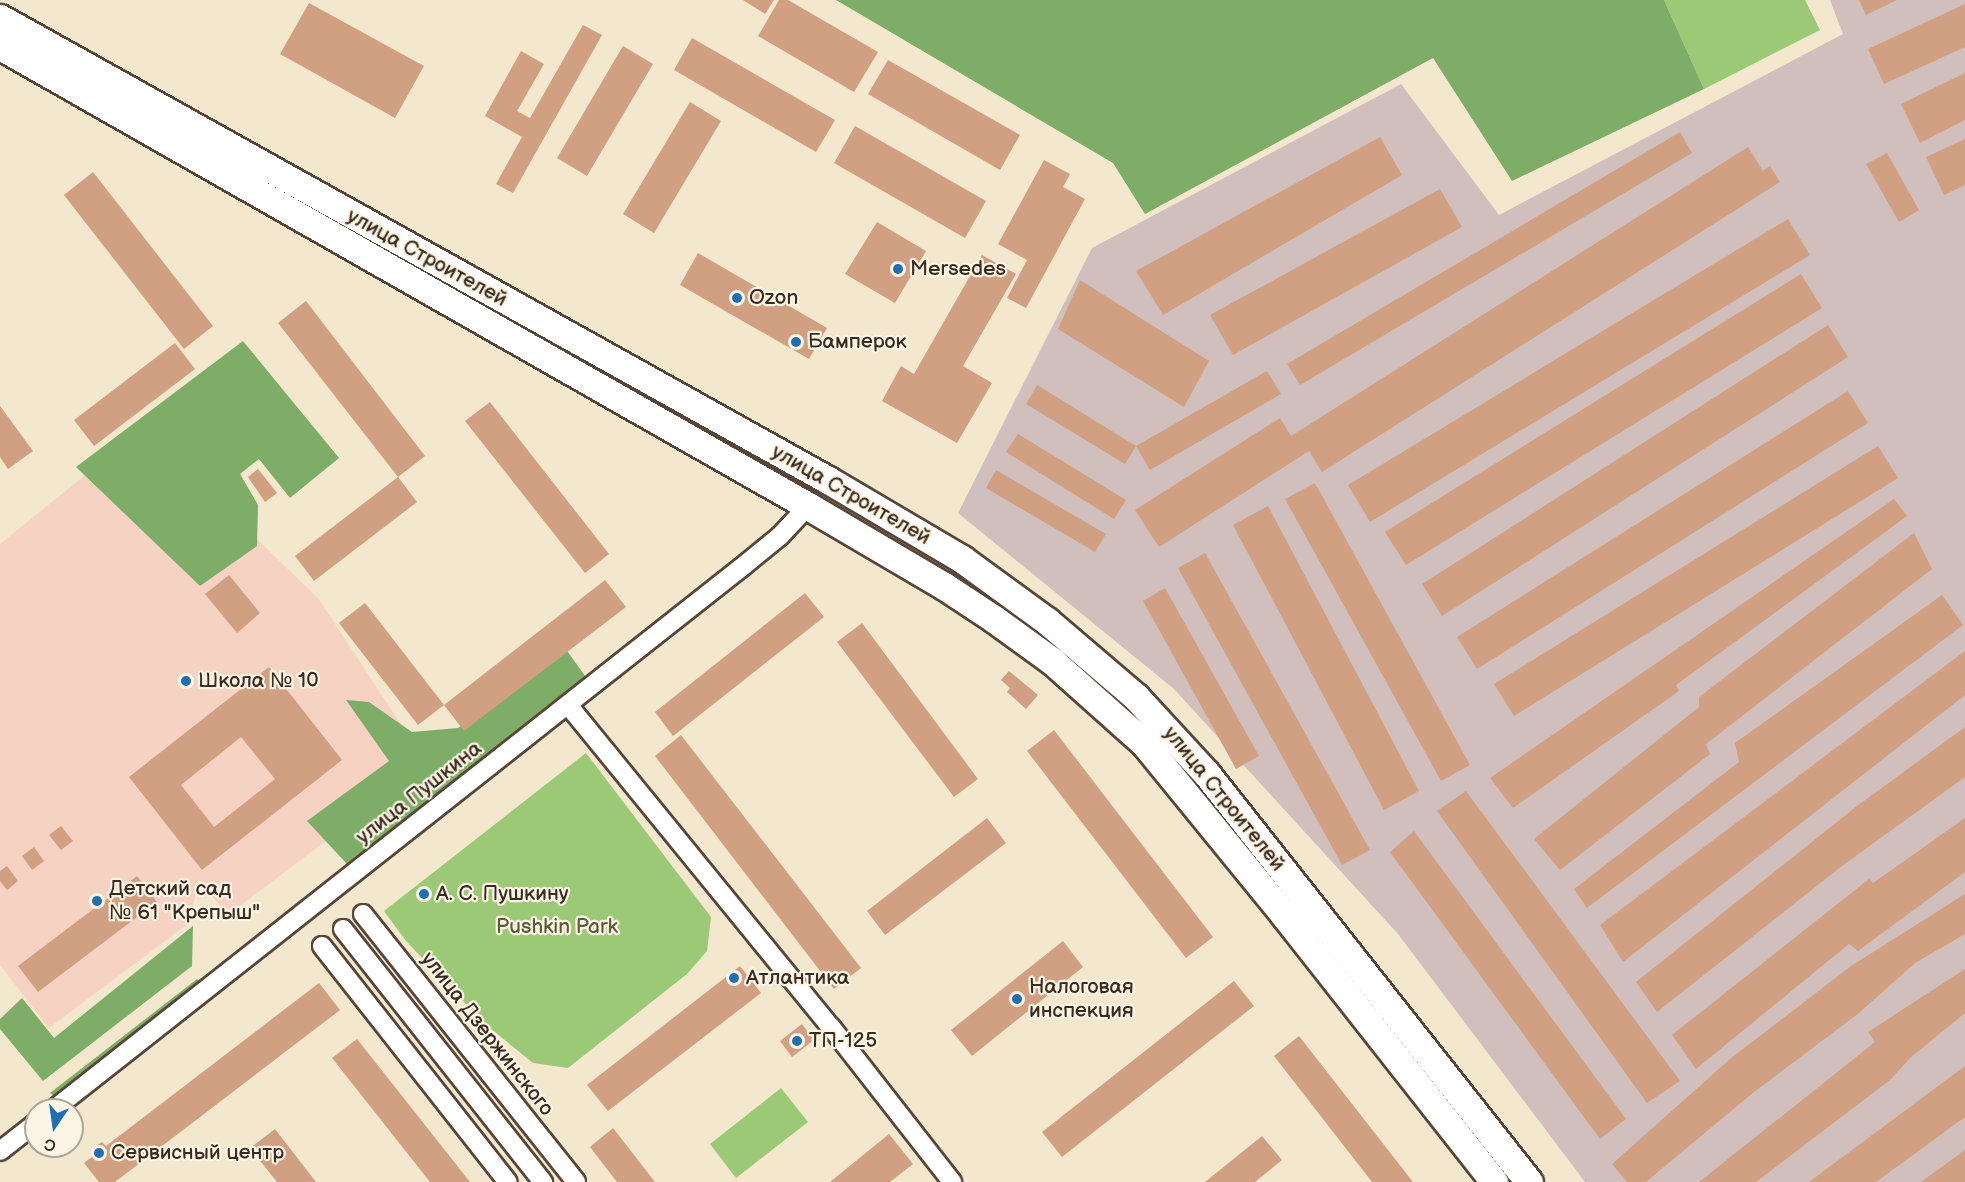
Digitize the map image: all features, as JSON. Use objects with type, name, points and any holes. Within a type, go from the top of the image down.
[{"type":"main road","name":"улица Строителей","points":[[0,18],[104,91],[808,507],[994,619],[1052,661],[1144,743],[1286,915],[1494,1182]]},
{"type":"main road","name":"улица Строителей","points":[[0,46],[104,91],[828,480],[962,559],[1047,621],[1136,697],[1206,773],[1529,1182]]},
{"type":"main road","points":[[808,507],[828,480]]},
{"type":"street","name":"улица Пушкина","points":[[68,1098],[780,536],[808,507]]},
{"type":"street","points":[[568,705],[831,1027],[952,1182]]},
{"type":"street","name":"улица Дзержинского","points":[[363,914],[576,1182]]},
{"type":"street","points":[[343,929],[543,1182]]},
{"type":"street","points":[[322,946],[508,1182]]},
{"type":"street","points":[[0,1151],[24,1132]]},
{"type":"shaded area","points":[[1830,0],[1965,0],[1965,1182],[1585,1182],[1398,934],[1174,689],[958,513],[1092,248],[1401,84],[1499,215],[1843,34]]},
{"type":"shaded area","name":"Школа № 10","points":[[142,429],[318,598],[427,764],[228,915],[199,880],[189,923],[49,1028],[0,965],[0,544]]},
{"type":"green space","points":[[836,0],[1664,0],[1704,89],[1512,181],[1433,58],[1145,214],[1113,163]]},
{"type":"green space","points":[[1664,0],[1805,0],[1820,30],[1704,89]]},
{"type":"green space","points":[[243,341],[339,458],[290,498],[259,459],[240,474],[258,505],[257,546],[200,586],[76,467]]},
{"type":"green space","points":[[565,648],[588,680],[347,864],[307,821],[389,761],[346,700],[369,702],[412,732],[458,728]]},
{"type":"green space","name":"Pushkin Park","points":[[586,753],[711,917],[707,951],[687,974],[568,1068],[533,1063],[485,1024],[406,941],[384,911]]},
{"type":"green space","points":[[193,926],[192,966],[43,1081],[0,1029],[0,1019],[22,998],[54,1038]]},
{"type":"green space","points":[[197,979],[206,990],[62,1098],[56,1098],[50,1093]]},
{"type":"green space","points":[[781,1088],[808,1122],[736,1178],[710,1144]]},
{"type":"building","points":[[743,0],[774,0],[765,14]]},
{"type":"building","points":[[779,0],[788,0],[878,52],[854,92],[758,36]]},
{"type":"building","points":[[1859,0],[1897,0],[1866,15]]},
{"type":"building","points":[[309,3],[424,66],[395,118],[280,54]]},
{"type":"building","points":[[1965,4],[1965,47],[1884,84],[1868,49]]},
{"type":"building","points":[[583,25],[602,35],[513,193],[496,184],[522,137],[485,116],[521,51],[544,64],[517,111],[530,118]]},
{"type":"building","points":[[692,38],[835,120],[816,152],[674,70]]},
{"type":"building","points":[[623,46],[653,64],[587,176],[557,158]]},
{"type":"building","points":[[888,60],[1020,135],[1000,170],[868,94]]},
{"type":"building","points":[[1965,73],[1965,120],[1920,143],[1901,104]]},
{"type":"building","points":[[690,102],[721,121],[654,233],[623,214]]},
{"type":"building","points":[[855,126],[986,201],[965,238],[834,163]]},
{"type":"building","points":[[1680,132],[1692,153],[1300,385],[1287,364]]},
{"type":"building","points":[[1380,137],[1402,175],[1163,315],[1136,271]]},
{"type":"building","points":[[1965,139],[1965,185],[1944,195],[1926,157]]},
{"type":"building","points":[[1748,147],[1763,171],[1770,166],[1780,182],[1322,472],[1309,451],[1159,547],[1135,510],[1280,418],[1291,436]]},
{"type":"building","points":[[1887,153],[1919,210],[1899,222],[1866,164]]},
{"type":"building","points":[[1044,160],[1070,174],[1063,187],[1085,199],[1026,308],[1007,298],[1027,260],[998,244]]},
{"type":"building","points":[[93,172],[213,326],[184,349],[64,195]]},
{"type":"building","points":[[1440,189],[1462,227],[1233,355],[1210,315]]},
{"type":"building","points":[[1788,219],[1810,255],[1370,522],[1348,485]]},
{"type":"building","points":[[877,222],[926,251],[895,303],[845,274]]},
{"type":"building","points":[[698,253],[827,328],[809,359],[680,285]]},
{"type":"building","points":[[982,255],[1016,274],[963,366],[992,383],[957,443],[882,401],[901,366],[914,374]]},
{"type":"building","points":[[1801,274],[1822,308],[1406,565],[1385,532]]},
{"type":"building","points":[[1080,280],[1209,361],[1184,407],[1058,329]]},
{"type":"building","points":[[306,301],[425,456],[398,477],[278,323]]},
{"type":"building","points":[[1828,325],[1848,357],[1442,616],[1422,584]]},
{"type":"building","points":[[175,343],[195,369],[94,446],[74,420]]},
{"type":"building","points":[[1267,371],[1281,394],[1150,470],[1136,446]]},
{"type":"building","points":[[1037,385],[1136,446],[1125,464],[1026,404]]},
{"type":"building","points":[[1848,391],[1868,423],[1477,669],[1457,637]]},
{"type":"building","points":[[490,402],[609,554],[585,573],[465,421]]},
{"type":"building","points":[[0,406],[33,451],[8,469],[0,457]]},
{"type":"building","points":[[1018,434],[1126,500],[1114,519],[1006,452]]},
{"type":"building","points":[[1878,446],[1898,478],[1514,716],[1494,684]]},
{"type":"building","points":[[258,469],[277,493],[265,502],[248,477]]},
{"type":"building","points":[[996,470],[1106,534],[1095,552],[986,488]]},
{"type":"building","points":[[398,477],[417,502],[314,581],[295,556]]},
{"type":"building","points":[[1315,483],[1470,765],[1441,781],[1285,499]]},
{"type":"building","points":[[1894,499],[1907,516],[1676,685],[1679,691],[1513,808],[1490,778]]},
{"type":"building","points":[[1268,506],[1419,791],[1384,810],[1233,525]]},
{"type":"building","points":[[1914,533],[1932,569],[1706,744],[1710,754],[1560,870],[1534,839],[1699,707],[1699,697]]},
{"type":"building","points":[[1205,553],[1370,850],[1342,865],[1178,568]]},
{"type":"building","points":[[229,575],[260,613],[237,633],[205,594]]},
{"type":"building","points":[[605,580],[626,607],[464,731],[444,705]]},
{"type":"building","points":[[1165,588],[1259,756],[1236,769],[1143,601]]},
{"type":"building","points":[[805,593],[824,617],[673,736],[655,712]]},
{"type":"building","points":[[1942,595],[1963,625],[1587,908],[1574,889],[1739,762],[1735,743]]},
{"type":"building","points":[[365,603],[444,705],[418,725],[339,623]]},
{"type":"building","points":[[862,623],[978,779],[954,797],[837,642]]},
{"type":"building","points":[[1965,651],[1965,695],[1623,962],[1600,925]]},
{"type":"building","points":[[269,667],[342,760],[202,870],[129,777]],"holes":[[[241,737],[275,779],[214,827],[181,785]]]},
{"type":"building","points":[[1009,671],[1038,695],[1026,709],[1007,692],[1010,688],[1001,680]]},
{"type":"building","points":[[1965,727],[1965,777],[1842,866],[1657,1012],[1636,982],[1857,806]]},
{"type":"building","points":[[1054,730],[1213,937],[1186,958],[1027,751]]},
{"type":"building","points":[[681,735],[861,968],[834,989],[655,756]]},
{"type":"building","points":[[1466,791],[1680,1081],[1647,1103],[1437,811]]},
{"type":"building","points":[[987,818],[1006,843],[885,935],[867,911]]},
{"type":"building","points":[[1965,818],[1965,872],[1858,951],[1849,944],[1696,1069],[1672,1035],[1869,879],[1873,883]]},
{"type":"building","points":[[61,826],[73,841],[61,850],[49,835]]},
{"type":"building","points":[[1414,831],[1626,1119],[1600,1139],[1390,852]]},
{"type":"building","points":[[34,847],[44,861],[32,870],[22,856]]},
{"type":"building","points":[[7,866],[18,881],[7,890],[0,881],[0,871]]},
{"type":"building","points":[[137,876],[157,902],[38,992],[18,966]]},
{"type":"building","points":[[1965,894],[1965,934],[1915,963],[1859,1013],[1754,1092],[1646,1182],[1627,1182],[1612,1164],[1730,1059],[1851,966]]},
{"type":"building","name":"Налоговая инспекция","points":[[1063,941],[1083,967],[972,1056],[951,1030]]},
{"type":"building","points":[[740,966],[761,993],[608,1111],[587,1085]]},
{"type":"building","points":[[1965,969],[1965,1013],[1910,1058],[1890,1080],[1756,1182],[1699,1182],[1875,1042],[1868,1032]]},
{"type":"building","points":[[1234,981],[1254,1006],[1062,1157],[1042,1132]]},
{"type":"building","points":[[319,983],[340,1010],[115,1182],[99,1182],[84,1163],[97,1153],[93,1148],[102,1142],[106,1146]]},
{"type":"building","name":"ТП-125","points":[[802,1024],[814,1040],[792,1057],[780,1041]]},
{"type":"building","points":[[1299,1036],[1413,1182],[1372,1182],[1274,1056]]},
{"type":"building","points":[[357,1039],[470,1182],[430,1182],[332,1058]]},
{"type":"building","points":[[1965,1066],[1965,1117],[1876,1182],[1809,1182]]},
{"type":"building","points":[[613,1128],[655,1182],[617,1182],[590,1147]]},
{"type":"building","points":[[275,1129],[316,1182],[277,1182],[250,1148]]},
{"type":"building","points":[[889,1134],[913,1164],[890,1182],[830,1182]]},
{"type":"building","points":[[1262,1136],[1282,1160],[1255,1182],[1205,1182]]},
{"type":"building","points":[[1965,1150],[1965,1182],[1921,1182]]},
{"type":"place","name":"Mersedes","points":[[898,269]]},
{"type":"place","name":"Ozon","points":[[737,298]]},
{"type":"place","name":"Бамперок","points":[[796,342]]},
{"type":"place","name":"Школа № 10","points":[[186,681]]},
{"type":"place","name":"А. С. Пушкину","points":[[424,894]]},
{"type":"place","name":"Детский сад № 61 \"Крепыш\"","points":[[97,901]]},
{"type":"place","name":"Атлантика","points":[[734,978]]},
{"type":"place","name":"Налоговая инспекция","points":[[1017,999]]},
{"type":"place","name":"ТП-125","points":[[797,1041]]},
{"type":"place","name":"Сервисный центр","points":[[99,1153]]}]
